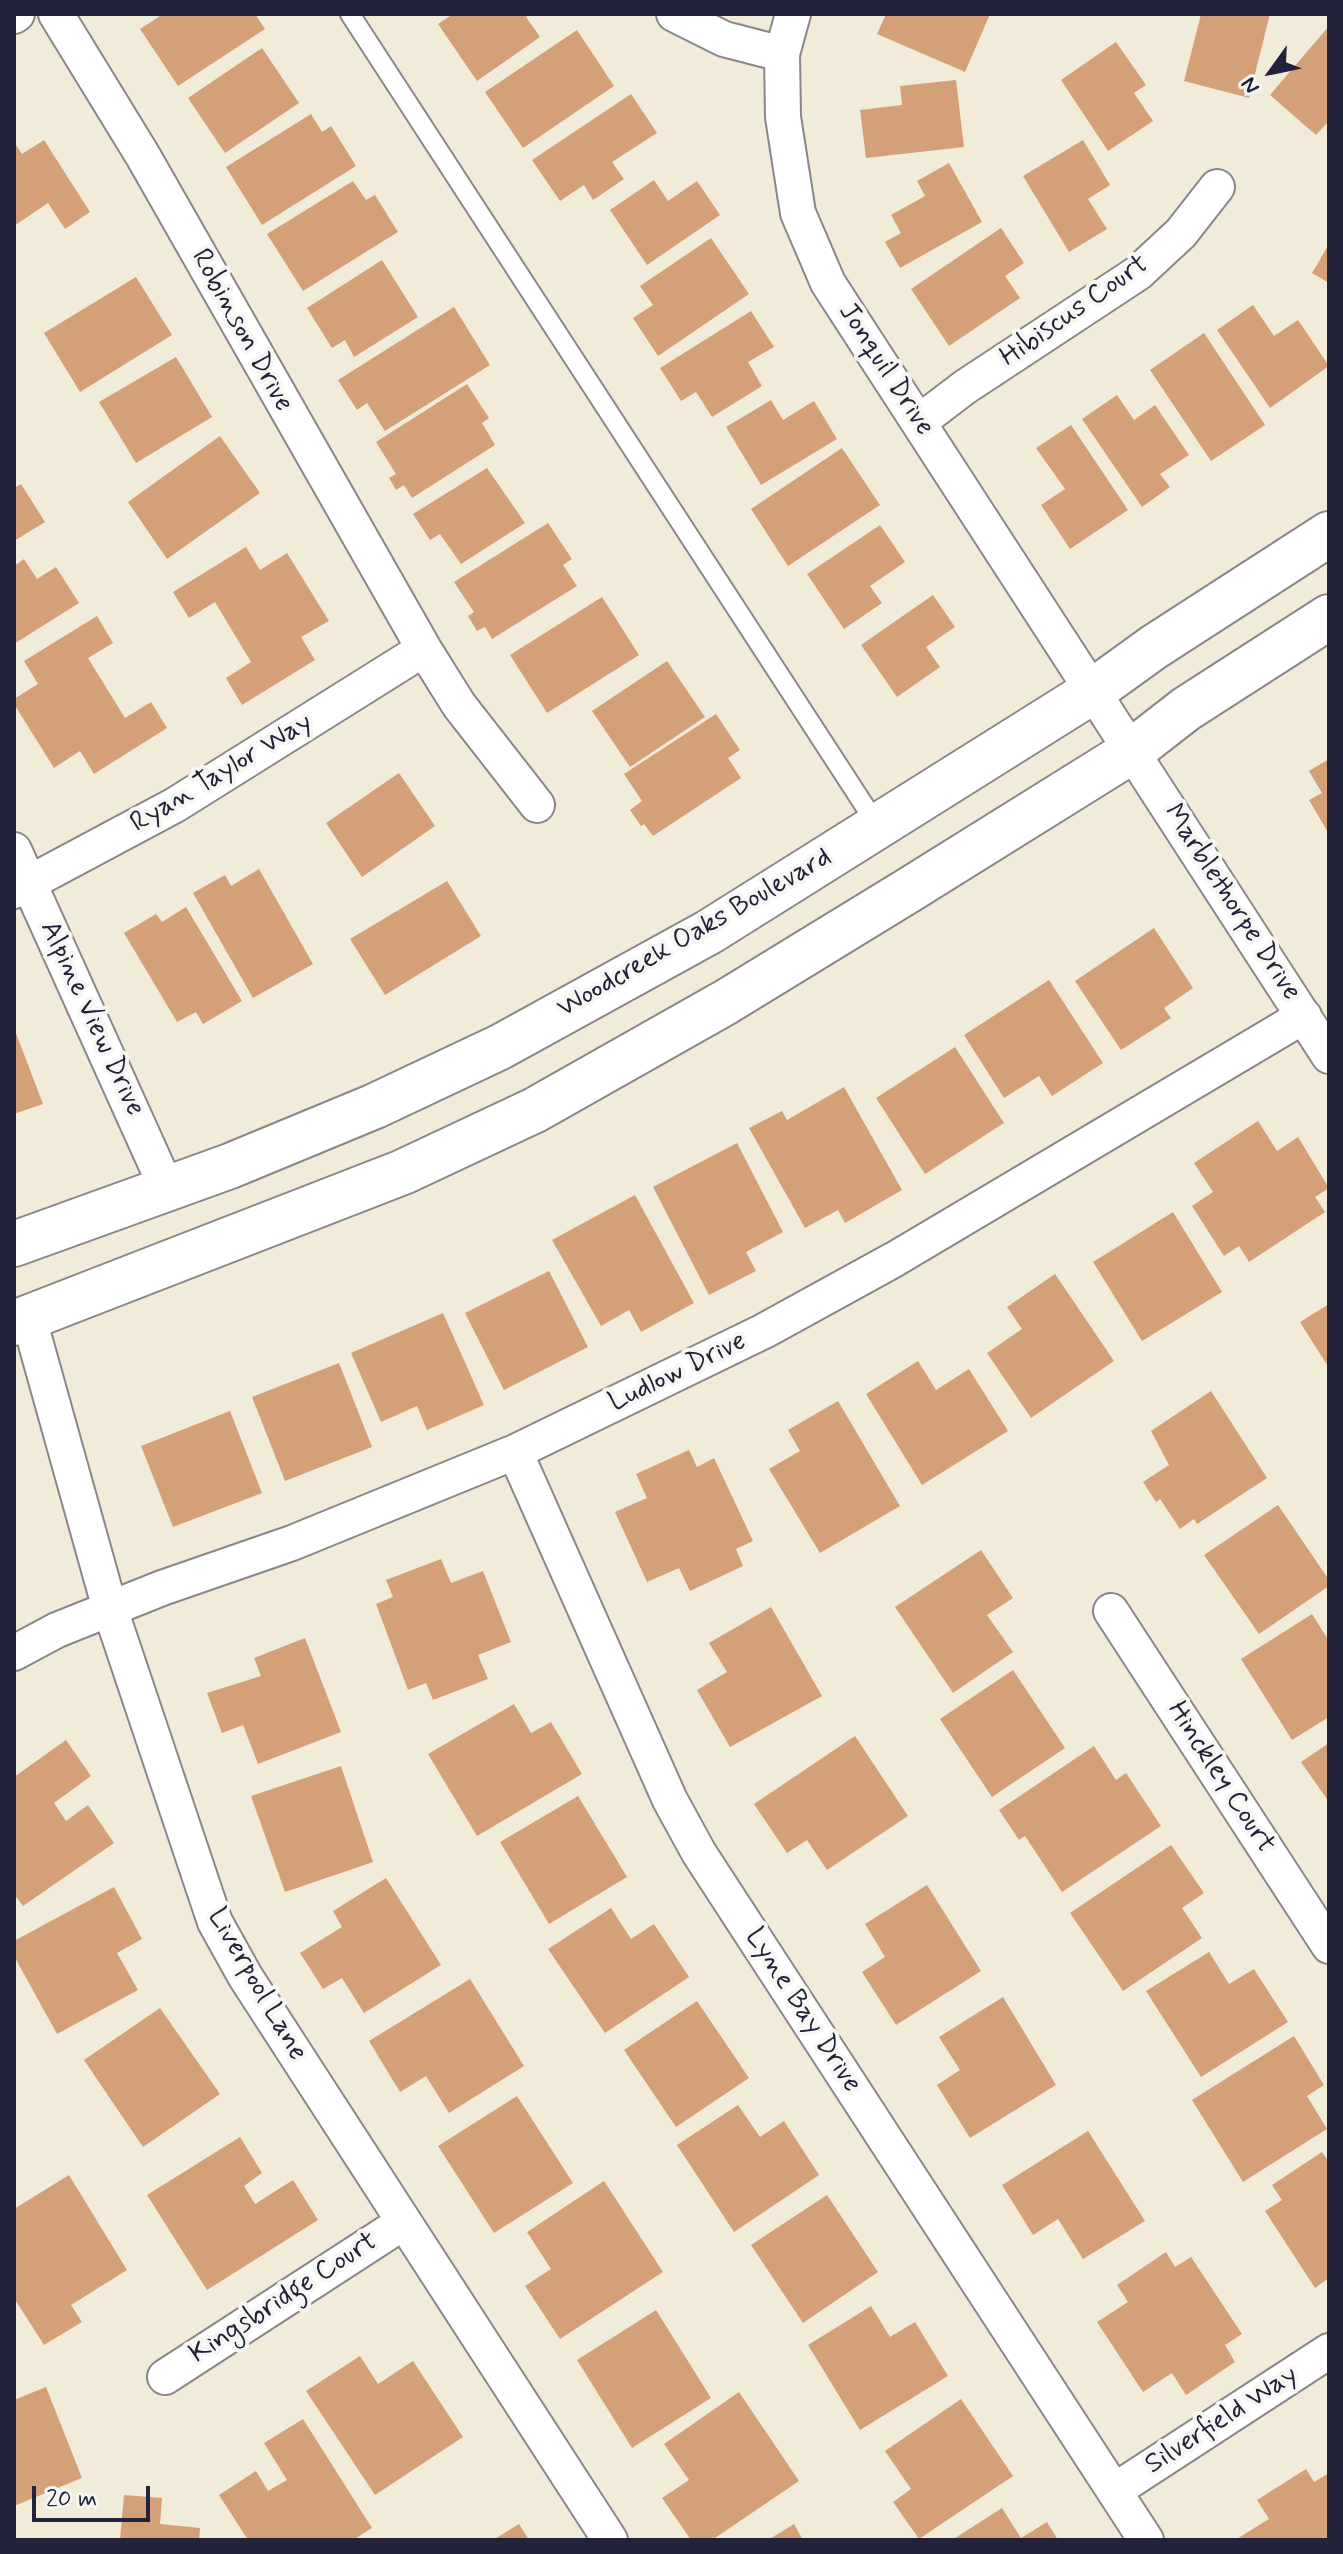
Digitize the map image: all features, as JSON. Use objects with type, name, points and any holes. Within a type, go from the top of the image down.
[{"type":"main road","name":"Woodcreek Oaks Boulevard","points":[[14,1244],[167,1189],[375,1106],[500,1047],[709,932],[1093,691],[1154,647],[1329,534]]},
{"type":"main road","points":[[21,1321],[403,1172],[535,1110],[726,1002],[1132,751],[1186,709],[1329,617]]},
{"type":"street","name":"Robinson Drive","points":[[56,14],[143,156],[424,649],[459,705],[537,805]]},
{"type":"street","points":[[674,14],[724,39],[782,54]]},
{"type":"street","name":"Jonquil Drive","points":[[793,14],[782,54],[783,117],[798,213],[828,283],[1132,751]]},
{"type":"street","name":"Hibiscus Court","points":[[919,422],[965,387],[1138,273],[1181,233],[1217,187]]},
{"type":"street","name":"Ryan Taylor Way","points":[[22,887],[175,805],[424,649]]},
{"type":"street","name":"Marblethorpe Drive","points":[[1132,751],[1329,1056]]},
{"type":"street","name":"Alpine View Drive","points":[[14,850],[22,887],[167,1189]]},
{"type":"street","name":"Ludlow Drive","points":[[14,1653],[110,1609],[292,1543],[515,1452],[764,1331],[895,1259],[1304,1016]]},
{"type":"street","name":"Liverpool Lane","points":[[21,1321],[110,1609],[215,1922],[253,1989],[610,2540]]},
{"type":"street","name":"Lyne Bay Drive","points":[[515,1452],[670,1800],[699,1853],[1146,2540]]},
{"type":"street","name":"Hinckley Court","points":[[1111,1611],[1329,1946]]},
{"type":"street","name":"Kingsbridge Court","points":[[165,2377],[404,2222]]},
{"type":"street","name":"Silverfield Way","points":[[1114,2491],[1329,2351]]},
{"type":"lane","points":[[350,14],[877,825]]},
{"type":"building","points":[[163,14],[255,14],[265,29],[178,86],[140,29]]},
{"type":"building","points":[[453,14],[531,14],[526,17],[540,37],[477,81],[438,24]]},
{"type":"building","points":[[886,14],[990,14],[965,72],[877,34]]},
{"type":"building","points":[[1201,14],[1270,14],[1249,98],[1184,81]]},
{"type":"building","points":[[1329,26],[1329,121],[1316,135],[1270,95]]},
{"type":"building","points":[[577,30],[614,86],[523,148],[485,92]]},
{"type":"building","points":[[1116,42],[1146,85],[1134,93],[1153,121],[1108,151],[1061,80]]},
{"type":"building","points":[[262,48],[299,103],[225,153],[188,98]]},
{"type":"building","points":[[956,80],[964,147],[866,158],[860,110],[902,105],[900,86]]},
{"type":"building","points":[[631,94],[657,133],[612,162],[624,179],[593,200],[584,185],[560,201],[532,160]]},
{"type":"building","points":[[311,114],[322,132],[331,126],[356,166],[262,225],[226,167]]},
{"type":"building","points":[[44,140],[90,212],[65,229],[48,203],[14,226],[14,142],[22,154]]},
{"type":"building","points":[[1083,140],[1110,185],[1088,199],[1107,229],[1069,252],[1023,176]]},
{"type":"building","points":[[949,163],[982,222],[900,268],[885,242],[901,233],[891,215],[925,196],[917,181]]},
{"type":"building","points":[[654,180],[668,201],[697,181],[720,215],[647,265],[610,210]]},
{"type":"building","points":[[353,181],[366,200],[375,195],[398,232],[303,291],[267,234]]},
{"type":"building","points":[[1001,228],[1024,263],[1005,276],[1020,298],[949,346],[911,289]]},
{"type":"building","points":[[711,238],[749,294],[658,356],[633,318],[653,305],[640,286]]},
{"type":"building","points":[[1329,244],[1329,283],[1312,273]]},
{"type":"building","points":[[382,260],[418,317],[354,357],[345,340],[332,348],[307,308]]},
{"type":"building","points":[[136,277],[172,335],[80,392],[44,333]]},
{"type":"building","points":[[1253,305],[1274,336],[1298,320],[1329,366],[1270,408],[1217,330]]},
{"type":"building","points":[[454,307],[490,365],[385,431],[367,403],[357,410],[338,380]]},
{"type":"building","points":[[751,311],[774,347],[748,362],[762,386],[712,417],[696,392],[681,401],[660,368]]},
{"type":"building","points":[[1204,333],[1265,425],[1211,461],[1150,370]]},
{"type":"building","points":[[176,357],[212,417],[136,463],[99,402]]},
{"type":"building","points":[[467,384],[489,418],[482,423],[495,445],[412,498],[404,485],[396,490],[389,478],[396,474],[376,442]]},
{"type":"building","points":[[1117,395],[1134,420],[1155,405],[1189,455],[1160,474],[1170,487],[1142,507],[1082,419]]},
{"type":"building","points":[[771,400],[783,420],[814,401],[837,439],[761,485],[726,427]]},
{"type":"building","points":[[1071,425],[1128,510],[1070,549],[1041,505],[1065,489],[1036,448]]},
{"type":"building","points":[[220,436],[260,493],[167,559],[128,502]]},
{"type":"building","points":[[842,448],[880,505],[788,566],[751,509]]},
{"type":"building","points":[[487,468],[525,523],[461,564],[440,534],[430,540],[413,514]]},
{"type":"building","points":[[21,484],[45,522],[14,541],[14,488]]},
{"type":"building","points":[[548,523],[572,559],[563,565],[577,586],[492,639],[485,627],[477,631],[468,616],[474,612],[454,582]]},
{"type":"building","points":[[880,525],[905,562],[870,586],[882,603],[844,629],[807,574]]},
{"type":"building","points":[[246,547],[260,570],[287,553],[329,621],[301,637],[315,660],[242,705],[226,678],[251,662],[215,602],[189,618],[173,592]]},
{"type":"building","points":[[24,559],[37,579],[56,567],[79,603],[14,644],[14,566]]},
{"type":"building","points":[[933,595],[955,627],[926,647],[940,667],[897,697],[861,645]]},
{"type":"building","points":[[602,597],[639,655],[547,713],[510,655]]},
{"type":"building","points":[[97,616],[113,643],[88,658],[125,718],[151,702],[167,728],[94,774],[80,751],[54,768],[14,704],[14,699],[38,684],[24,661]]},
{"type":"building","points":[[667,661],[705,717],[630,767],[592,711]]},
{"type":"building","points":[[716,714],[740,750],[728,758],[741,778],[653,836],[630,810],[642,801],[624,774]]},
{"type":"building","points":[[1329,759],[1329,834],[1309,800],[1322,793],[1309,771]]},
{"type":"building","points":[[399,773],[435,826],[362,877],[326,823]]},
{"type":"building","points":[[259,869],[313,964],[253,998],[193,893],[225,875],[231,886]]},
{"type":"building","points":[[447,881],[481,936],[385,995],[350,939]]},
{"type":"building","points":[[186,907],[242,1001],[203,1024],[196,1012],[177,1022],[124,933],[156,914],[162,922]]},
{"type":"building","points":[[1154,928],[1193,988],[1164,1008],[1171,1018],[1121,1050],[1075,981]]},
{"type":"building","points":[[1049,980],[1103,1063],[1052,1096],[1039,1076],[1004,1098],[964,1035]]},
{"type":"building","points":[[14,1028],[43,1104],[14,1114]]},
{"type":"building","points":[[955,1047],[1004,1123],[925,1174],[876,1098]]},
{"type":"building","points":[[844,1087],[902,1190],[845,1223],[838,1210],[805,1228],[749,1128],[782,1111],[787,1120]]},
{"type":"building","points":[[1258,1121],[1277,1151],[1298,1137],[1329,1188],[1315,1197],[1325,1212],[1249,1262],[1239,1246],[1224,1256],[1192,1206],[1213,1192],[1194,1163]]},
{"type":"building","points":[[737,1143],[783,1232],[746,1252],[756,1271],[709,1295],[653,1187]]},
{"type":"building","points":[[635,1195],[694,1303],[641,1332],[629,1310],[601,1326],[552,1240]]},
{"type":"building","points":[[1173,1212],[1222,1292],[1142,1341],[1093,1262]]},
{"type":"building","points":[[549,1271],[588,1347],[504,1390],[465,1313]]},
{"type":"building","points":[[1055,1274],[1114,1361],[1031,1418],[987,1353],[1022,1329],[1007,1307]]},
{"type":"building","points":[[1329,1304],[1329,1368],[1300,1322]]},
{"type":"building","points":[[443,1313],[484,1405],[427,1430],[417,1406],[381,1422],[351,1353]]},
{"type":"building","points":[[918,1361],[936,1390],[969,1369],[1008,1431],[922,1485],[866,1394]]},
{"type":"building","points":[[339,1363],[372,1447],[285,1481],[252,1397]]},
{"type":"building","points":[[1211,1391],[1267,1478],[1197,1524],[1194,1519],[1180,1529],[1160,1499],[1156,1502],[1143,1482],[1169,1465],[1151,1431]]},
{"type":"building","points":[[838,1401],[900,1506],[820,1553],[769,1469],[800,1451],[788,1430]]},
{"type":"building","points":[[230,1411],[262,1493],[173,1527],[141,1446]]},
{"type":"building","points":[[689,1450],[697,1467],[714,1458],[753,1541],[736,1549],[743,1566],[690,1591],[679,1568],[647,1582],[615,1512],[647,1498],[636,1474]]},
{"type":"building","points":[[1278,1505],[1329,1580],[1329,1586],[1259,1634],[1204,1555]]},
{"type":"building","points":[[981,1550],[1013,1598],[987,1615],[1013,1652],[953,1693],[895,1607]]},
{"type":"building","points":[[441,1559],[451,1583],[483,1571],[511,1642],[478,1655],[488,1679],[433,1700],[426,1683],[408,1690],[376,1604],[393,1597],[386,1580]]},
{"type":"building","points":[[771,1607],[822,1696],[730,1747],[697,1690],[727,1672],[709,1643]]},
{"type":"building","points":[[1312,1614],[1329,1641],[1329,1717],[1292,1740],[1241,1659]]},
{"type":"building","points":[[305,1638],[341,1732],[258,1764],[243,1725],[222,1733],[207,1693],[261,1676],[254,1658]]},
{"type":"building","points":[[1013,1670],[1065,1748],[992,1797],[940,1719]]},
{"type":"building","points":[[514,1704],[531,1733],[551,1722],[582,1774],[477,1836],[428,1754]]},
{"type":"building","points":[[855,1736],[908,1816],[827,1870],[807,1840],[787,1853],[754,1804]]},
{"type":"building","points":[[66,1740],[91,1776],[54,1803],[66,1821],[88,1805],[114,1843],[23,1906],[14,1894],[14,1777]]},
{"type":"building","points":[[1329,1743],[1329,1802],[1301,1762]]},
{"type":"building","points":[[1094,1746],[1116,1780],[1126,1773],[1161,1826],[1062,1892],[1025,1836],[1019,1840],[999,1810]]},
{"type":"building","points":[[341,1766],[373,1862],[285,1892],[251,1796]]},
{"type":"building","points":[[578,1796],[627,1877],[549,1924],[500,1842]]},
{"type":"building","points":[[1171,1845],[1204,1893],[1182,1908],[1202,1938],[1123,1991],[1070,1913]]},
{"type":"building","points":[[386,1878],[441,1965],[364,2013],[342,1978],[323,1989],[300,1953],[342,1927],[333,1911]]},
{"type":"building","points":[[927,1885],[981,1971],[896,2025],[862,1972],[885,1957],[865,1924]]},
{"type":"building","points":[[114,1887],[142,1939],[117,1953],[138,1990],[57,2034],[14,1956],[14,1941]]},
{"type":"building","points":[[611,1908],[631,1939],[654,1924],[689,1977],[605,2033],[548,1949]]},
{"type":"building","points":[[1209,1952],[1229,1984],[1254,1969],[1288,2022],[1201,2077],[1146,1991]]},
{"type":"building","points":[[470,1979],[524,2066],[449,2113],[426,2076],[400,2092],[369,2041]]},
{"type":"building","points":[[1003,1997],[1056,2085],[970,2138],[937,2085],[960,2070],[939,2037]]},
{"type":"building","points":[[697,2001],[749,2078],[676,2127],[624,2050]]},
{"type":"building","points":[[160,2008],[220,2094],[143,2147],[84,2060]]},
{"type":"building","points":[[1294,2036],[1324,2085],[1307,2096],[1327,2129],[1243,2182],[1192,2100]]},
{"type":"building","points":[[517,2096],[573,2183],[494,2233],[438,2146]]},
{"type":"building","points":[[738,2105],[760,2137],[784,2121],[819,2175],[734,2232],[677,2145]]},
{"type":"building","points":[[1088,2131],[1145,2221],[1083,2259],[1058,2219],[1033,2235],[1002,2185]]},
{"type":"building","points":[[240,2137],[262,2173],[244,2186],[255,2204],[293,2180],[318,2220],[207,2290],[147,2195]]},
{"type":"building","points":[[1322,2152],[1329,2162],[1329,2278],[1315,2288],[1265,2211],[1282,2200],[1272,2185]]},
{"type":"building","points":[[69,2175],[127,2270],[71,2305],[82,2322],[44,2345],[14,2298],[14,2209]]},
{"type":"building","points":[[604,2181],[663,2272],[560,2339],[525,2286],[551,2269],[527,2232]]},
{"type":"building","points":[[827,2195],[878,2272],[803,2323],[751,2245]]},
{"type":"building","points":[[1166,2252],[1175,2267],[1191,2257],[1242,2334],[1225,2345],[1235,2362],[1186,2395],[1172,2373],[1143,2392],[1097,2322],[1128,2302],[1117,2285]]},
{"type":"building","points":[[871,2306],[890,2337],[915,2322],[948,2376],[860,2430],[808,2345]]},
{"type":"building","points":[[656,2310],[711,2398],[632,2448],[577,2360]]},
{"type":"building","points":[[360,2356],[378,2384],[413,2361],[463,2437],[375,2495],[306,2391]]},
{"type":"building","points":[[46,2387],[82,2478],[14,2506],[14,2400]]},
{"type":"building","points":[[739,2392],[799,2481],[712,2540],[691,2540],[662,2498],[689,2480],[664,2444]]},
{"type":"building","points":[[961,2399],[1013,2476],[919,2539],[893,2502],[911,2489],[885,2451]]},
{"type":"building","points":[[303,2419],[372,2528],[353,2540],[248,2540],[219,2495],[256,2471],[268,2491],[287,2480],[264,2443]]},
{"type":"building","points":[[1306,2469],[1314,2482],[1329,2473],[1329,2540],[1235,2540],[1269,2519],[1257,2500]]},
{"type":"building","points":[[124,2495],[162,2498],[160,2524],[200,2528],[199,2540],[120,2540]]},
{"type":"building","points":[[1002,2508],[1021,2538],[1047,2522],[1058,2540],[952,2540]]},
{"type":"building","points":[[519,2524],[529,2540],[493,2540]]},
{"type":"building","points":[[794,2524],[803,2540],[768,2540]]}]
